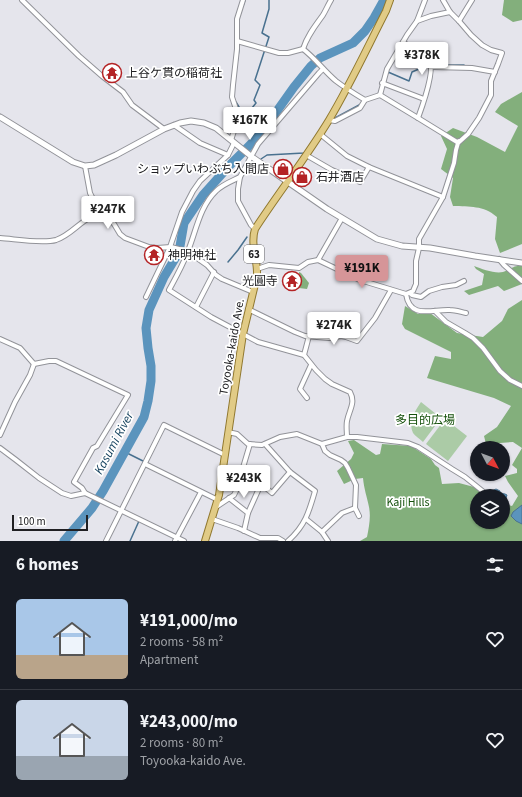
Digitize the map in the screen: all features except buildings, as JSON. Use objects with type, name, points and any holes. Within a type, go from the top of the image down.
[{"type":"main road","name":"Toyooka-kaido Ave.","points":[[205,541],[218,500],[243,334],[248,308],[257,276],[253,246],[255,229],[329,120],[386,12],[390,0]]},
{"type":"street","points":[[22,0],[79,56],[102,76],[124,92],[132,104],[164,129]]},
{"type":"street","points":[[146,297],[171,247],[182,212],[193,191],[200,181],[228,155],[235,143],[237,112],[232,97],[238,41],[237,18],[243,0]]},
{"type":"street","points":[[303,49],[330,0]]},
{"type":"street","points":[[380,95],[387,69],[417,21],[425,0]]},
{"type":"street","points":[[408,294],[413,291],[416,284],[416,261],[420,248],[419,239],[443,197],[451,174],[459,141],[468,134],[488,102],[491,95],[491,81],[502,53],[491,50],[482,45],[450,12],[443,0]]},
{"type":"street","points":[[459,21],[472,0]]},
{"type":"street","points":[[417,21],[430,16],[450,12]]},
{"type":"street","points":[[238,41],[279,53],[288,53],[303,49]]},
{"type":"street","points":[[403,42],[429,60],[432,67],[418,118]]},
{"type":"street","points":[[303,49],[337,82],[365,100]]},
{"type":"street","points":[[432,67],[472,68],[495,72]]},
{"type":"street","points":[[255,229],[251,225],[238,201],[240,177],[258,144],[323,69]]},
{"type":"street","points":[[382,83],[424,99]]},
{"type":"street","points":[[329,120],[335,121],[360,108],[365,100],[380,95],[456,142],[459,141]]},
{"type":"street","points":[[0,117],[73,162],[85,166],[99,164],[174,125],[198,121],[216,128],[287,182],[327,209],[377,239],[402,246],[430,248],[522,263]]},
{"type":"street","points":[[174,125],[200,143],[228,155]]},
{"type":"street","points":[[320,134],[347,156],[369,167],[443,197]]},
{"type":"street","points":[[306,155],[332,170],[360,182],[369,167]]},
{"type":"street","points":[[85,166],[90,193],[93,199],[114,224],[120,234],[125,238],[149,247],[171,247],[188,251],[222,278],[253,292]]},
{"type":"street","points":[[240,177],[223,185],[209,200],[204,208],[188,251],[169,290],[211,317],[258,342],[304,355],[311,365],[325,379],[332,384],[350,392],[353,401],[347,422],[346,437]]},
{"type":"street","points":[[0,238],[46,241],[57,240],[69,234],[94,215],[105,214]]},
{"type":"street","points":[[318,260],[342,218]]},
{"type":"street","points":[[498,259],[522,281]]},
{"type":"street","points":[[257,269],[269,265],[298,268],[308,262],[318,260],[360,280],[391,290],[421,297],[429,291],[456,285],[464,281]]},
{"type":"street","points":[[196,307],[214,272]]},
{"type":"street","points":[[248,308],[296,332],[309,336],[329,338],[341,336],[357,341],[375,318],[391,290]]},
{"type":"street","points":[[408,294],[407,302],[418,311],[425,312],[451,310],[466,313]]},
{"type":"street","points":[[435,311],[446,322],[472,338],[483,348],[500,371],[510,380],[522,386]]},
{"type":"street","points":[[304,355],[309,336]]},
{"type":"street","points":[[0,338],[20,348],[34,364]]},
{"type":"street","points":[[34,364],[49,360],[56,361],[128,395],[97,446],[93,448],[74,482],[87,494],[176,539],[184,541]]},
{"type":"street","points":[[0,435],[34,364]]},
{"type":"street","points":[[307,398],[300,389],[311,365]]},
{"type":"street","points":[[106,541],[164,425],[225,455]]},
{"type":"street","points":[[228,432],[237,434],[248,444],[262,445],[280,437],[297,434],[322,444],[346,437],[411,444],[465,476],[482,489]]},
{"type":"street","points":[[216,507],[234,495],[250,444]]},
{"type":"street","points":[[265,444],[290,472],[315,491],[306,520],[288,541]]},
{"type":"street","points":[[322,444],[325,451],[341,460],[348,468],[356,485],[356,508],[359,516]]},
{"type":"street","points":[[0,448],[38,478],[62,493],[71,496],[87,494]]},
{"type":"street","points":[[145,464],[218,500]]},
{"type":"street","points":[[244,531],[248,513],[261,484],[272,494],[290,472]]},
{"type":"street","points":[[176,539],[201,492]]},
{"type":"street","points":[[229,498],[248,513]]},
{"type":"street","points":[[322,532],[342,513],[356,508]]},
{"type":"street","points":[[212,519],[260,538],[278,538],[283,541]]},
{"type":"street","points":[[306,520],[322,532],[328,541]]},
{"type":"green space","points":[[504,0],[522,0],[522,20],[513,22],[502,15]]},
{"type":"green space","points":[[522,92],[522,244],[500,253],[495,239],[497,217],[487,210],[453,206],[450,197],[453,178],[441,169],[447,149],[441,136],[453,128],[477,137],[505,152],[518,126],[495,112],[501,104]]},
{"type":"green space","points":[[474,266],[488,271],[500,272],[516,266],[522,266],[522,284],[504,291],[498,286],[469,295],[464,291],[482,285],[484,274]]},
{"type":"green space","points":[[299,272],[309,283],[307,289],[299,288]]},
{"type":"green space","points":[[522,300],[522,448],[510,441],[485,441],[484,436],[497,427],[511,406],[494,398],[427,378],[435,356],[451,359],[451,352],[405,329],[402,324],[405,306],[418,314],[430,313],[457,333],[483,337],[502,321],[508,309]]},
{"type":"green space","name":"多目的広場","points":[[421,402],[441,418],[423,442],[413,433],[411,425]]},
{"type":"green space","points":[[445,419],[467,436],[448,461],[426,444]]},
{"type":"green space","name":"Kaji Hills","points":[[354,440],[376,455],[380,454],[382,444],[411,446],[431,459],[439,468],[442,484],[459,483],[477,489],[470,489],[470,529],[510,529],[510,506],[512,506],[518,496],[508,481],[510,481],[510,475],[517,473],[517,469],[512,465],[522,448],[522,541],[360,541],[367,537],[370,518],[370,511],[363,478],[355,479],[344,484],[337,471],[351,459],[354,453],[348,441]]},
{"type":"water","points":[[522,505],[522,524],[511,516],[513,512]]},
{"type":"waterway","points":[[243,6],[245,0]]},
{"type":"waterway","points":[[252,108],[256,103],[254,100],[260,85],[255,80],[269,37],[262,33],[269,9],[269,0]]},
{"type":"waterway","name":"Kasumi River","points":[[64,541],[92,508],[103,491],[144,417],[151,381],[151,366],[146,328],[149,310],[164,277],[179,252],[184,223],[203,195],[255,140],[311,66],[320,58],[353,43],[365,31],[384,0]]},
{"type":"waterway","points":[[239,25],[239,41]]},
{"type":"waterway","points":[[237,63],[239,49]]},
{"type":"waterway","points":[[388,73],[409,81],[412,72],[428,65],[464,65]]},
{"type":"waterway","points":[[236,102],[239,107],[239,111]]},
{"type":"waterway","points":[[333,120],[361,104]]},
{"type":"waterway","points":[[261,159],[267,155],[304,153],[306,151]]},
{"type":"waterway","points":[[228,262],[247,237]]},
{"type":"waterway","points":[[125,452],[145,462]]},
{"type":"waterway","points":[[222,482],[239,475]]},
{"type":"waterway","points":[[130,541],[139,521]]},
{"type":"place","name":"上谷ケ貫の稲荷社","points":[[112,73]]},
{"type":"place","name":"ショップいわぶち入間店","points":[[283,169]]},
{"type":"place","name":"石井酒店","points":[[302,177]]},
{"type":"place","name":"神明神社","points":[[154,255]]},
{"type":"place","name":"光圓寺","points":[[292,281]]}]
